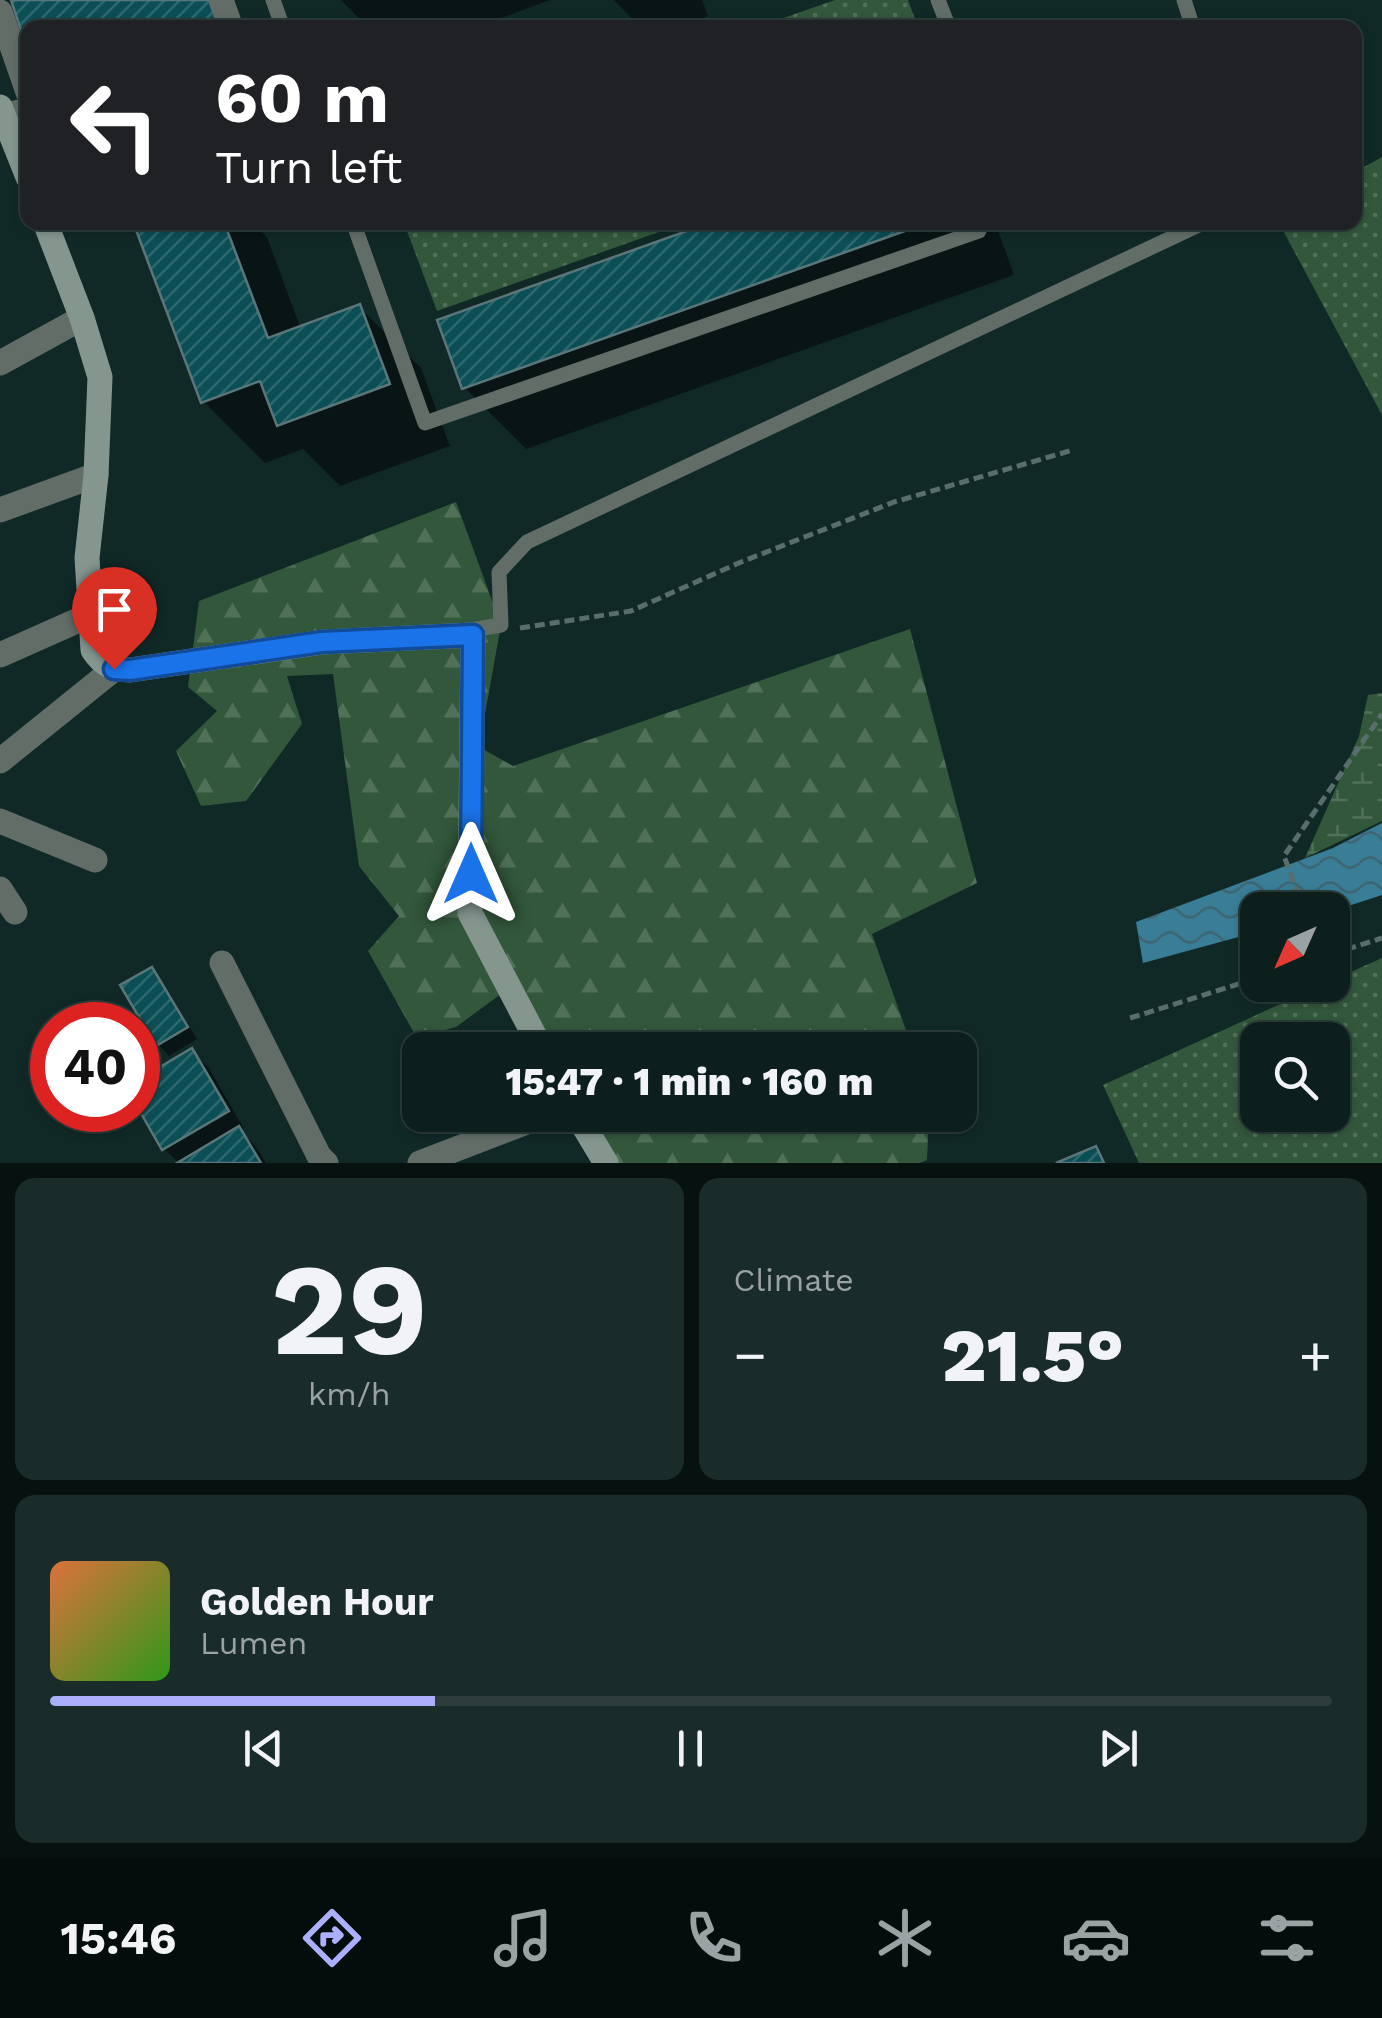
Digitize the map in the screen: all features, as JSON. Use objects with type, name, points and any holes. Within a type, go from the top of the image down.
[{"type":"street","points":[[0,12],[20,69]]},
{"type":"street","points":[[10,111],[20,148]]},
{"type":"street","points":[[48,230],[100,378],[96,476],[87,558],[93,650],[114,669],[130,670],[322,642],[473,635],[470,913],[533,1032]]},
{"type":"street","points":[[0,363],[82,318]]},
{"type":"street","points":[[0,510],[96,476]]},
{"type":"street","points":[[0,655],[90,616]]},
{"type":"street","points":[[0,761],[114,669]]},
{"type":"street","points":[[0,820],[96,860]]},
{"type":"street","points":[[0,889],[16,912]]},
{"type":"street","points":[[222,963],[326,1163]]},
{"type":"street","points":[[420,1163],[500,1132]]},
{"type":"street","points":[[587,1132],[606,1163]]},
{"type":"lane","points":[[356,230],[426,422],[979,230]]},
{"type":"lane","points":[[468,636],[477,628],[501,624],[498,572],[527,542],[1187,230]]},
{"type":"path","points":[[512,629],[631,610],[894,502],[1074,450]]},
{"type":"path","points":[[1297,892],[1284,856],[1382,714]]},
{"type":"path","points":[[1350,948],[1382,938]]},
{"type":"path","points":[[1130,1018],[1240,984]]},
{"type":"green space","points":[[835,0],[908,0],[915,20],[778,20]]},
{"type":"green space","points":[[1382,157],[1382,415],[1283,230],[1362,230],[1362,168]]},
{"type":"green space","points":[[407,230],[664,230],[437,311]]},
{"type":"green space","points":[[456,502],[501,625],[479,747],[513,766],[910,629],[977,883],[872,934],[907,1032],[526,1032],[501,994],[456,1027],[414,1032],[368,951],[399,916],[359,866],[333,674],[287,676],[302,724],[246,801],[201,806],[176,751],[217,711],[188,687],[199,601]]},
{"type":"green space","points":[[1382,693],[1382,821],[1305,858],[1359,736],[1368,695]]},
{"type":"green space","points":[[1382,958],[1382,1163],[1139,1163],[1103,1085],[1240,1022],[1240,1132],[1350,1132],[1350,1022],[1241,1022],[1285,1002],[1350,1002],[1350,972]]},
{"type":"green space","points":[[592,1132],[928,1132],[927,1160],[920,1163],[613,1163]]},
{"type":"water","points":[[1382,823],[1382,895],[1350,905],[1350,892],[1240,892],[1240,937],[1143,963],[1136,922],[1333,848]]},
{"type":"building","points":[[11,0],[213,0],[219,20],[20,20],[20,27]]},
{"type":"building","points":[[136,230],[227,230],[268,338],[360,304],[390,384],[277,426],[260,381],[201,403]]},
{"type":"building","points":[[690,230],[908,230],[462,389],[437,320]]},
{"type":"building","points":[[152,967],[188,1027],[160,1044],[160,1002],[130,1002],[120,985]]},
{"type":"building","points":[[192,1048],[229,1111],[162,1150],[152,1132],[160,1132],[160,1067]]},
{"type":"building","points":[[239,1126],[261,1163],[177,1163]]},
{"type":"building","points":[[1096,1146],[1104,1163],[1056,1163]]},
{"type":"route","points":[[114,669],[130,670],[322,642],[473,635],[471,874]]}]
